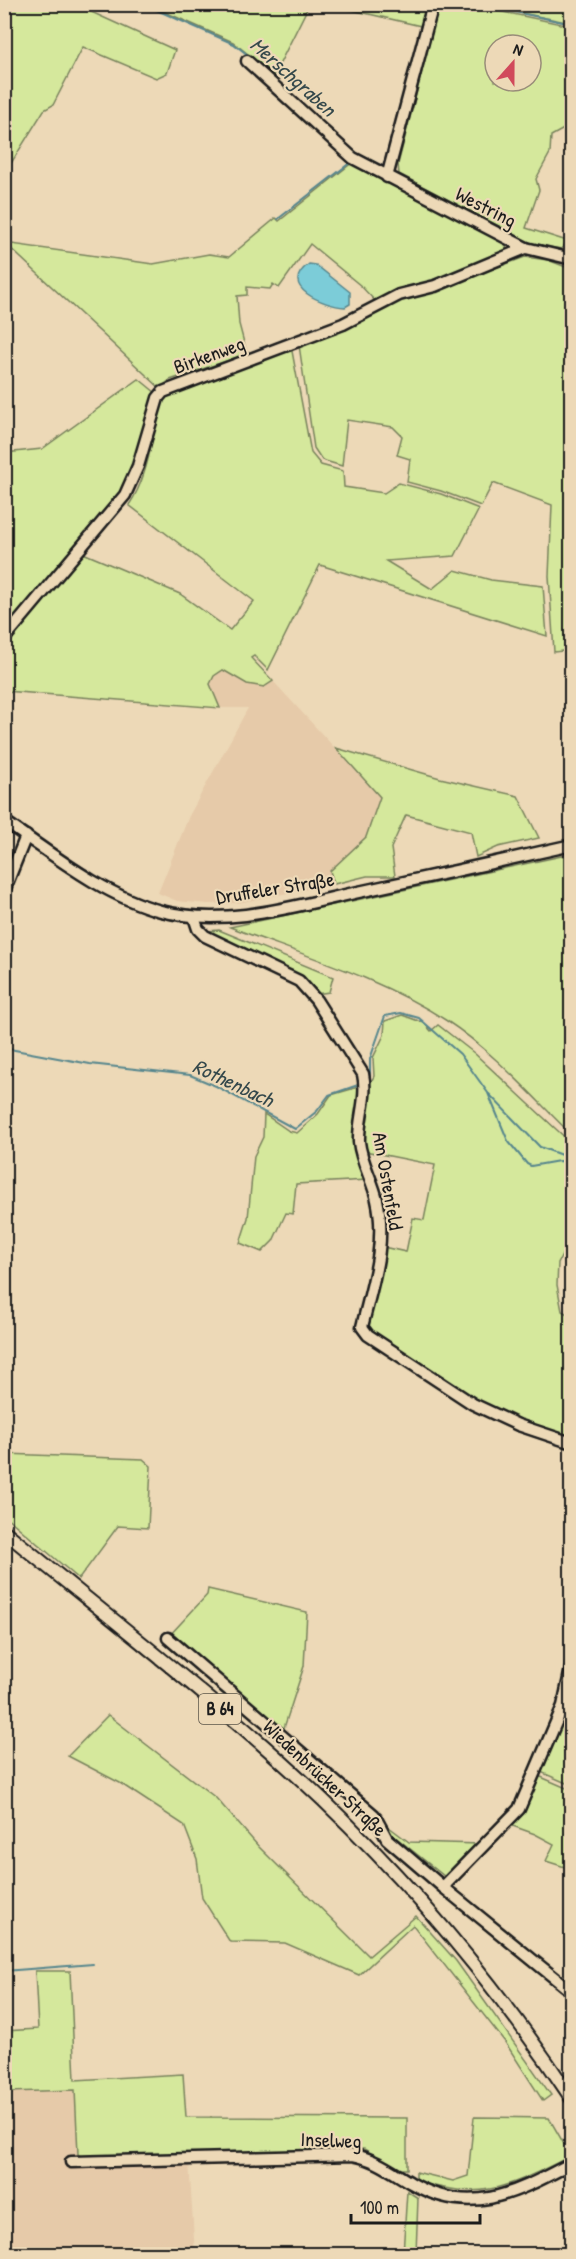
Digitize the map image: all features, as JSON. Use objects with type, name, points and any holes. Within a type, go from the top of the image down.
[{"type":"main road","name":"Wiedenbrücker Straße","points":[[4,1531],[252,1736],[348,1825],[422,1902],[465,1953],[515,2017],[572,2099]]},
{"type":"street","points":[[387,177],[433,4]]},
{"type":"street","name":"Westring","points":[[247,61],[353,158],[526,248],[572,259]]},
{"type":"street","points":[[510,240],[511,255]]},
{"type":"street","name":"Birkenweg","points":[[4,639],[125,495],[138,466],[158,398],[163,392],[343,324],[399,295],[435,286],[526,248]]},
{"type":"street","name":"Druffeler Straße","points":[[4,821],[124,897],[161,911],[194,917],[231,916],[282,908],[572,845]]},
{"type":"street","points":[[4,891],[26,836]]},
{"type":"street","name":"Am Ostenfeld","points":[[194,917],[198,929],[205,936],[289,975],[308,990],[363,1074],[366,1086],[359,1143],[377,1198],[381,1224],[380,1248],[362,1327],[368,1335],[473,1404],[518,1425],[572,1443]]},
{"type":"street","points":[[168,1638],[374,1815],[387,1839],[572,1992]]},
{"type":"street","points":[[443,1887],[519,1809],[563,1706],[572,1664]]},
{"type":"street","name":"Inselweg","points":[[72,2162],[353,2155],[374,2161],[432,2193],[476,2199],[509,2195],[572,2163]]},
{"type":"shaded area","points":[[223,670],[264,687],[273,681],[380,797],[366,837],[330,871],[334,884],[237,903],[208,904],[177,901],[158,893],[189,816],[248,708],[220,708],[210,684],[214,676]]},
{"type":"shaded area","points":[[4,2064],[7,2064],[8,2092],[75,2090],[78,2154],[82,2157],[189,2162],[195,2254],[5,2254]]},
{"type":"green space","points":[[4,5],[76,5],[175,50],[167,73],[156,78],[83,47],[53,105],[44,110],[5,173]]},
{"type":"green space","points":[[149,5],[309,5],[274,75],[233,42]]},
{"type":"green space","points":[[330,5],[426,5],[421,26]]},
{"type":"green space","points":[[439,5],[469,5],[571,26],[571,125],[551,136],[550,153],[536,179],[539,190],[526,228],[567,241],[562,249],[535,245],[399,174],[398,164]]},
{"type":"green space","points":[[483,5],[571,5],[571,23]]},
{"type":"green space","points":[[353,162],[507,244],[505,253],[434,283],[376,302],[361,286],[310,244],[279,288],[273,284],[270,289],[247,287],[247,295],[237,296],[239,324],[247,354],[170,380],[160,388],[5,243],[153,264],[209,254],[229,257],[276,218],[279,221]]},
{"type":"green space","points":[[525,257],[548,260],[571,269],[571,650],[554,652],[549,576],[552,505],[493,483],[481,506],[441,491],[407,482],[410,459],[397,455],[402,436],[393,427],[347,420],[342,466],[322,460],[314,448],[299,345],[402,297],[436,290]]},
{"type":"green space","points":[[287,349],[292,351],[311,453],[321,465],[343,471],[344,487],[384,493],[399,483],[441,494],[479,509],[455,556],[386,561],[432,589],[455,570],[491,580],[543,586],[547,636],[320,565],[268,670],[254,656],[251,658],[273,681],[264,687],[247,684],[223,670],[214,676],[210,684],[220,708],[5,691],[5,644],[83,553],[180,594],[230,630],[254,601],[129,505],[142,479],[164,395]]},
{"type":"green space","points":[[139,379],[156,393],[135,464],[123,493],[78,541],[75,550],[5,635],[5,453],[42,449]]},
{"type":"green space","points":[[336,748],[440,778],[518,796],[539,838],[498,847],[476,857],[471,832],[406,815],[391,848],[395,876],[367,876],[334,884],[330,871],[366,837],[380,797]]},
{"type":"green space","points":[[571,854],[571,1134],[496,1060],[447,1021],[396,992],[369,980],[230,927]]},
{"type":"green space","points":[[219,930],[333,977],[329,992],[316,994],[207,933]]},
{"type":"green space","points":[[402,1015],[424,1023],[431,1031],[438,1025],[474,1053],[571,1143],[571,1238],[558,1263],[557,1285],[562,1311],[571,1316],[571,1439],[519,1421],[464,1394],[372,1333],[367,1326],[383,1247],[406,1252],[413,1218],[424,1220],[435,1165],[365,1151],[363,1141],[369,1086],[374,1076],[373,1058],[384,1035],[385,1021]]},
{"type":"green space","points":[[362,1086],[367,1180],[296,1184],[293,1214],[286,1213],[273,1241],[262,1252],[240,1243],[248,1218],[254,1156],[263,1137],[264,1114],[289,1131],[297,1133],[318,1114],[331,1095]]},
{"type":"green space","points":[[5,1454],[143,1459],[151,1466],[148,1528],[118,1526],[79,1579],[5,1516]]},
{"type":"green space","points":[[208,1589],[307,1612],[304,1666],[283,1731],[169,1636],[207,1595]]},
{"type":"green space","points":[[564,1708],[571,1711],[571,1785],[543,1773],[540,1769]]},
{"type":"green space","points":[[108,1715],[216,1798],[259,1847],[369,1956],[416,1916],[456,1961],[551,2095],[543,2101],[505,2042],[413,1925],[359,1975],[285,1943],[230,1942],[202,1898],[197,1859],[184,1825],[120,1783],[68,1756]]},
{"type":"green space","points":[[541,1777],[571,1790],[571,1869],[546,1861],[554,1844],[510,1825],[536,1778]]},
{"type":"green space","points":[[385,1824],[409,1842],[481,1844],[448,1876],[444,1876],[383,1827]]},
{"type":"green space","points":[[35,1971],[70,1971],[75,2080],[183,2074],[186,2117],[407,2118],[407,2169],[398,2169],[364,2149],[82,2157],[78,2154],[75,2090],[8,2092],[4,2031],[38,2029]]},
{"type":"green space","points":[[474,2117],[549,2118],[571,2156],[497,2188],[460,2190],[416,2181],[416,2172],[453,2181],[468,2176]]},
{"type":"green space","points":[[407,2191],[418,2198],[416,2254],[403,2254]]},
{"type":"water","points":[[309,264],[316,265],[350,292],[350,304],[345,307],[336,306],[307,294],[298,280],[300,272]]},
{"type":"waterway","name":"Merschgraben","points":[[143,4],[234,44],[253,59]]},
{"type":"waterway","points":[[477,4],[572,24]]},
{"type":"waterway","name":"Merschgraben","points":[[257,63],[356,153],[384,167]]},
{"type":"waterway","name":"Merschgraben","points":[[396,164],[412,103]]},
{"type":"waterway","points":[[278,219],[351,162]]},
{"type":"waterway","name":"Rothenbach","points":[[370,1082],[370,1059],[385,1016],[401,1013],[419,1018],[460,1054],[488,1093],[508,1141],[527,1164],[531,1166],[559,1161],[572,1162]]},
{"type":"waterway","name":"Rothenbach","points":[[4,1048],[90,1064],[190,1075],[216,1086],[295,1129],[317,1111],[329,1095],[361,1084]]},
{"type":"waterway","name":"Rothenbach","points":[[489,1094],[540,1147],[572,1159]]},
{"type":"waterway","points":[[4,1971],[93,1964]]}]
